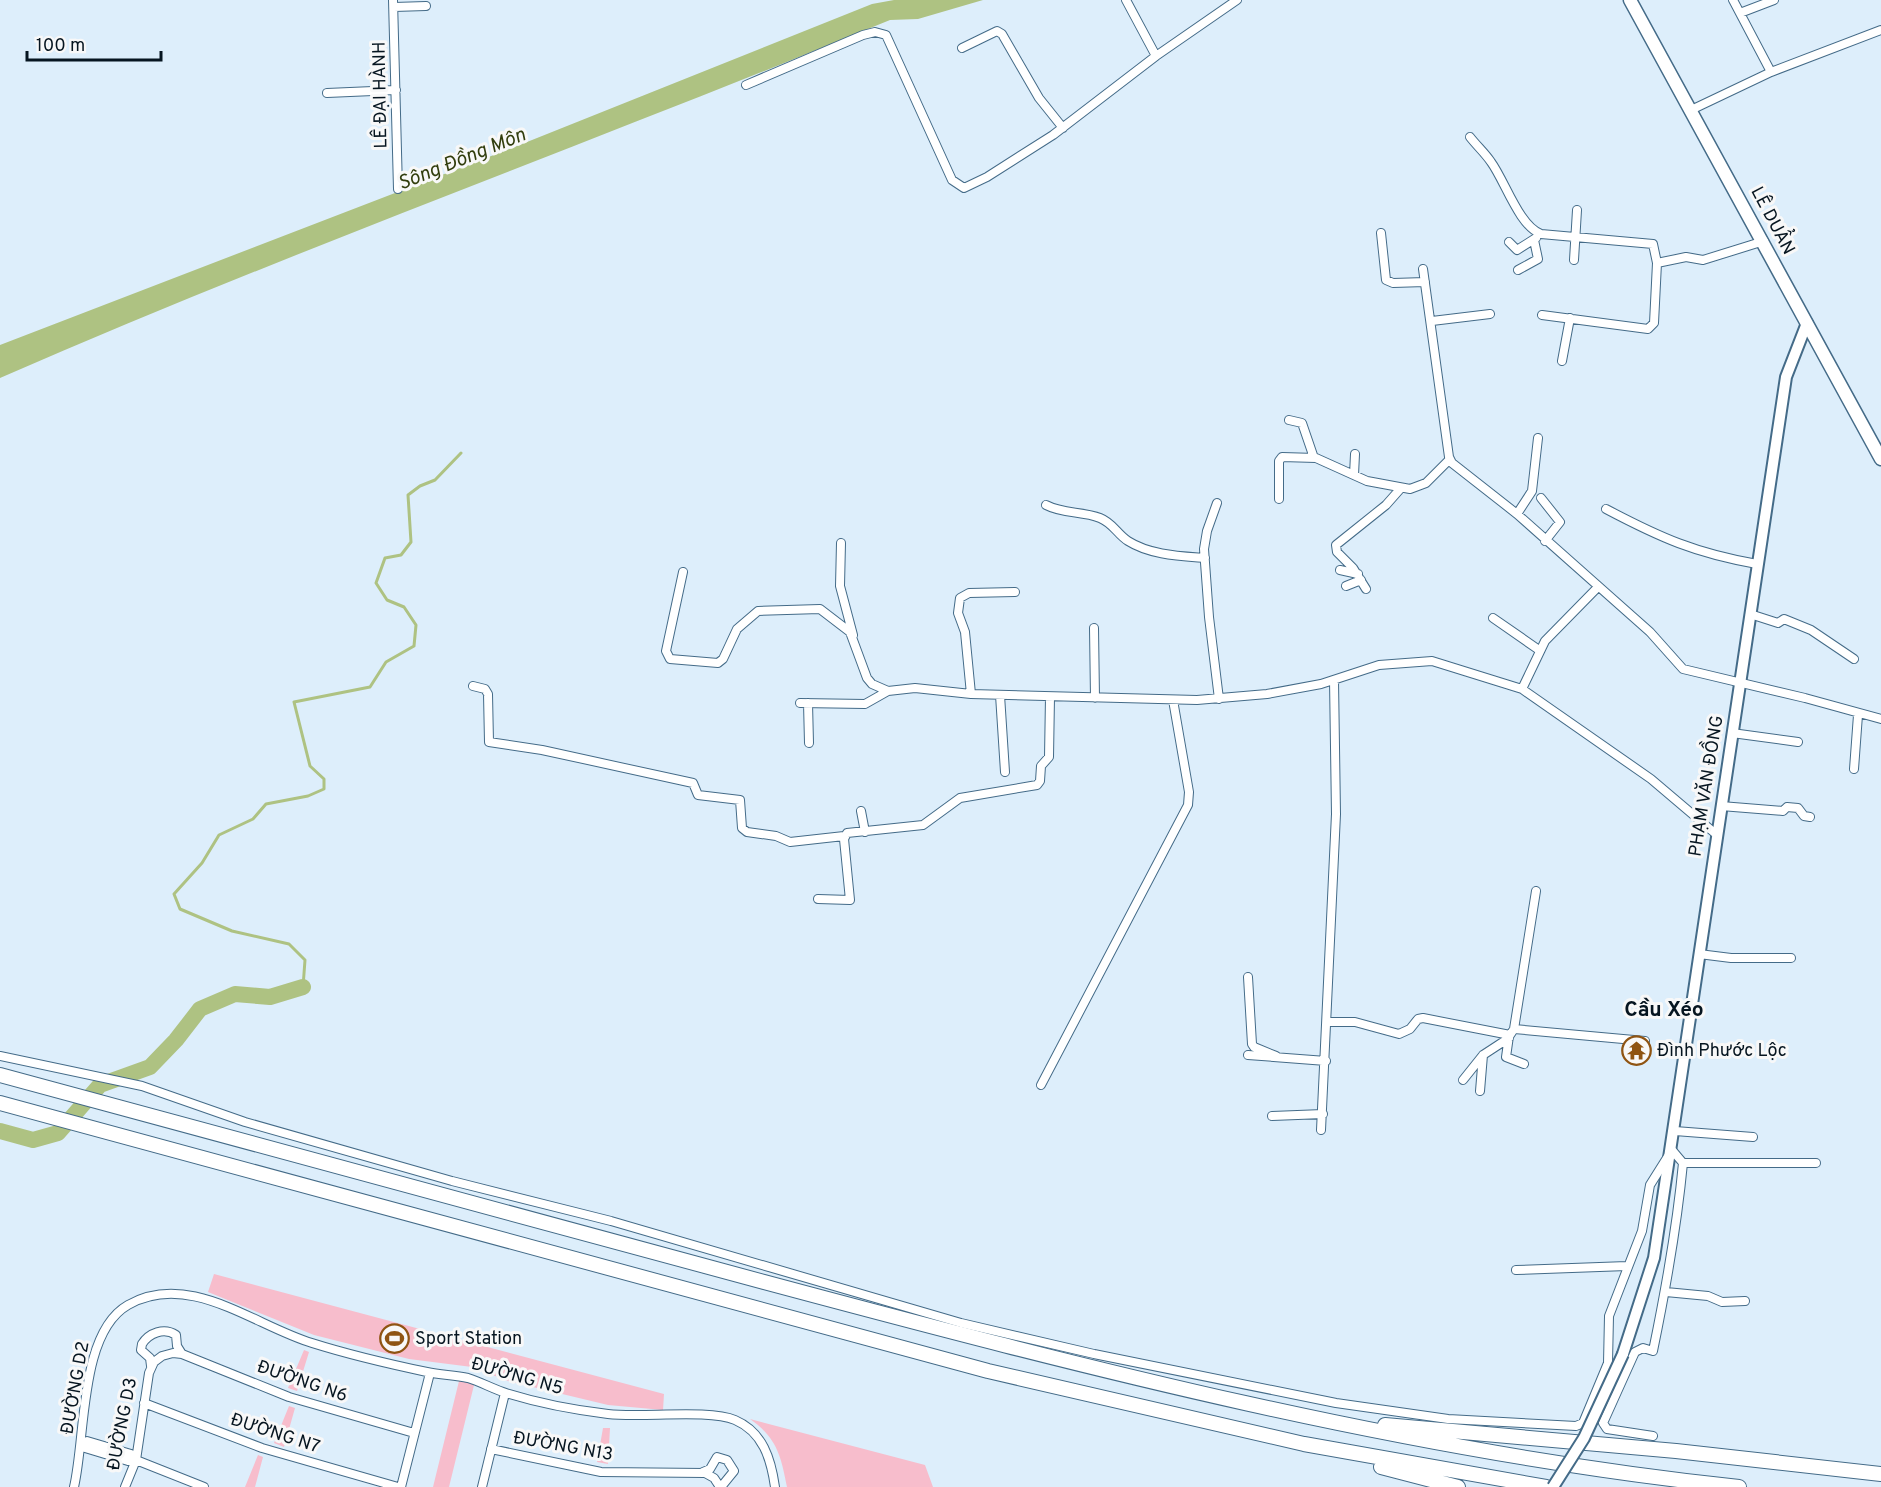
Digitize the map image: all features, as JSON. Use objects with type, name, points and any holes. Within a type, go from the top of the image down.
[{"type":"highway","points":[[0,1075],[996,1344],[1308,1418],[1469,1449],[1739,1487]]},
{"type":"highway","points":[[0,1103],[988,1371],[1304,1444],[1458,1487]]},
{"type":"highway","points":[[1308,1418],[1676,1451],[1881,1474]]},
{"type":"highway","points":[[1304,1444],[1546,1487]]},
{"type":"main road","name":"LÊ DUẨN","points":[[1630,0],[1764,241],[1881,459]]},
{"type":"main road","name":"PHẠM VĂN ĐỒNG","points":[[1553,1487],[1584,1438],[1623,1354],[1654,1258],[1675,1131],[1699,954],[1786,377],[1807,323]]},
{"type":"street","points":[[1126,0],[1156,56]]},
{"type":"street","points":[[1733,0],[1771,72]]},
{"type":"street","points":[[1740,13],[1774,0]]},
{"type":"street","points":[[746,85],[863,35],[875,32],[886,35],[952,180],[964,188],[1021,157],[1063,128],[1156,56],[1233,1]]},
{"type":"street","points":[[393,4],[426,6]]},
{"type":"street","name":"LÊ ĐẠI HÀNH","points":[[393,4],[398,189]]},
{"type":"street","points":[[1691,110],[1771,72],[1881,30]]},
{"type":"street","points":[[962,48],[997,31],[1002,34],[1039,98],[1063,128]]},
{"type":"street","points":[[327,93],[396,90]]},
{"type":"street","points":[[1470,137],[1491,162],[1533,231],[1541,234],[1576,235],[1653,244],[1657,263],[1654,323],[1648,329],[1542,315]]},
{"type":"street","points":[[1574,260],[1576,210]]},
{"type":"street","points":[[1381,233],[1386,280],[1393,283],[1425,282]]},
{"type":"street","points":[[1509,242],[1517,250],[1541,234]]},
{"type":"street","points":[[1518,270],[1538,259],[1534,240]]},
{"type":"street","points":[[1657,263],[1686,258],[1703,260],[1764,241]]},
{"type":"street","points":[[1423,268],[1432,321],[1449,460],[1517,514],[1650,632],[1683,669],[1837,706],[1858,715],[1881,719]]},
{"type":"street","points":[[1432,321],[1490,314]]},
{"type":"street","points":[[1562,361],[1570,318]]},
{"type":"street","points":[[1288,420],[1302,423],[1314,458]]},
{"type":"street","points":[[1517,514],[1527,500],[1533,485],[1538,438]]},
{"type":"street","points":[[1354,475],[1355,454]]},
{"type":"street","points":[[1279,499],[1280,458],[1314,458],[1376,484],[1401,488],[1418,487],[1426,483],[1449,460]]},
{"type":"street","points":[[1366,589],[1360,577],[1341,557],[1336,545],[1386,505],[1401,488]]},
{"type":"street","points":[[1541,498],[1560,522],[1545,541]]},
{"type":"street","points":[[1217,503],[1206,531],[1205,558],[1220,699]]},
{"type":"street","points":[[1046,505],[1055,510],[1082,513],[1109,522],[1123,537],[1141,547],[1163,554],[1205,558]]},
{"type":"street","points":[[1606,508],[1684,547],[1715,557],[1757,564]]},
{"type":"street","points":[[841,543],[840,586],[853,637],[867,678],[872,684],[888,691]]},
{"type":"street","points":[[1340,570],[1360,577]]},
{"type":"street","points":[[683,572],[666,651],[667,657],[672,660],[718,663],[723,659],[737,629],[758,611],[820,609],[853,637]]},
{"type":"street","points":[[1346,586],[1360,577]]},
{"type":"street","points":[[1522,689],[1539,650],[1598,587]]},
{"type":"street","points":[[971,694],[965,632],[958,613],[960,598],[969,592],[1015,592]]},
{"type":"street","points":[[1750,614],[1778,623],[1784,619],[1811,630],[1854,659]]},
{"type":"street","points":[[1493,618],[1539,650]]},
{"type":"street","points":[[1094,628],[1095,698]]},
{"type":"street","points":[[809,743],[804,703],[865,705],[888,691],[915,688],[971,694],[1050,697],[1220,699],[1267,694],[1334,680],[1379,665],[1432,661],[1522,689],[1651,779],[1717,835]]},
{"type":"street","points":[[1321,1130],[1328,1022],[1336,814],[1334,680]]},
{"type":"street","points":[[473,686],[485,689],[488,694],[489,742],[542,750],[693,783],[698,795],[740,800],[744,831],[790,842],[923,825],[960,798],[1037,785],[1041,766],[1049,757],[1050,697]]},
{"type":"street","points":[[1000,695],[1005,772]]},
{"type":"street","points":[[1041,1085],[1188,804],[1189,792],[1173,700]]},
{"type":"street","points":[[1854,769],[1858,715]]},
{"type":"street","points":[[1732,733],[1798,742]]},
{"type":"street","points":[[1721,806],[1774,811],[1784,811],[1787,807],[1798,808],[1804,816],[1810,817]]},
{"type":"street","points":[[861,811],[865,832]]},
{"type":"street","points":[[818,899],[851,899],[844,836]]},
{"type":"street","points":[[1524,1064],[1506,1057],[1536,891]]},
{"type":"street","points":[[1699,954],[1731,958],[1791,958]]},
{"type":"street","points":[[1248,977],[1252,1044],[1276,1056]]},
{"type":"street","points":[[1328,1022],[1354,1022],[1399,1034],[1410,1029],[1418,1019],[1423,1018],[1511,1034],[1645,1041]]},
{"type":"street","points":[[1463,1080],[1483,1055],[1511,1034]]},
{"type":"street","points":[[1248,1054],[1326,1061]]},
{"type":"street","points":[[1480,1091],[1483,1055]]},
{"type":"street","points":[[0,1056],[80,1075],[142,1086],[245,1122],[452,1181],[611,1221],[961,1323],[1094,1354],[1335,1402],[1448,1419],[1580,1425],[1608,1363],[1610,1349],[1608,1316],[1642,1231],[1650,1185],[1672,1150],[1683,1163],[1676,1231],[1653,1351],[1643,1348],[1635,1352],[1603,1423],[1607,1429],[1653,1436]]},
{"type":"street","points":[[1272,1116],[1323,1114]]},
{"type":"street","points":[[1675,1131],[1753,1137]]},
{"type":"street","points":[[1683,1163],[1816,1162]]},
{"type":"street","points":[[1516,1270],[1627,1266]]},
{"type":"street","points":[[1666,1292],[1702,1295],[1722,1302],[1745,1301]]},
{"type":"street","name":"ĐƯỜNG N5","points":[[129,1304],[163,1294],[191,1294],[311,1343],[430,1373],[466,1378],[505,1393],[607,1414],[731,1418],[749,1429],[764,1445],[771,1462],[775,1487]]},
{"type":"street","name":"ĐƯỜNG D2","points":[[74,1487],[92,1360],[98,1341],[110,1321],[129,1304]]},
{"type":"street","points":[[164,1330],[170,1331],[176,1335],[177,1346],[182,1354],[167,1354],[151,1366],[150,1358],[141,1350],[142,1344],[150,1336],[164,1330]]},
{"type":"street","name":"ĐƯỜNG N6","points":[[182,1354],[289,1397],[414,1433]]},
{"type":"street","name":"ĐƯỜNG D3","points":[[125,1487],[135,1460],[151,1366]]},
{"type":"street","points":[[399,1487],[430,1373]]},
{"type":"street","points":[[482,1487],[505,1393]]},
{"type":"street","name":"ĐƯỜNG N7","points":[[144,1403],[262,1448],[399,1487]]},
{"type":"street","points":[[81,1444],[87,1441],[128,1452],[135,1460],[204,1487]]},
{"type":"street","name":"ĐƯỜNG N13","points":[[491,1449],[601,1472],[702,1472],[710,1469],[717,1457],[727,1460],[734,1471],[720,1487],[712,1476],[702,1472]]},
{"type":"shaded area","name":"Sông Đồng Môn","points":[[894,0],[983,0],[918,19],[890,20],[221,285],[0,378],[0,345],[512,148],[872,4]]},
{"type":"shaded area","name":"Sport Station","points":[[214,1274],[664,1394],[663,1410],[608,1405],[508,1381],[472,1367],[409,1359],[314,1335],[208,1292]]},
{"type":"shaded area","points":[[304,1350],[309,1352],[297,1391],[288,1388]]},
{"type":"shaded area","points":[[460,1377],[475,1381],[449,1487],[433,1487]]},
{"type":"shaded area","points":[[289,1406],[295,1408],[284,1447],[274,1443]]},
{"type":"shaded area","points":[[750,1419],[925,1465],[933,1487],[787,1487],[776,1448],[766,1433]]},
{"type":"shaded area","points":[[603,1428],[610,1428],[608,1464],[597,1462]]},
{"type":"shaded area","points":[[258,1455],[263,1457],[255,1487],[245,1487]]},
{"type":"waterway","points":[[303,987],[305,960],[289,944],[232,931],[180,909],[174,894],[202,863],[219,835],[253,819],[266,804],[308,796],[324,789],[324,779],[310,766],[294,702],[370,687],[386,662],[414,646],[416,625],[404,607],[387,600],[376,583],[385,558],[401,555],[411,542],[408,495],[420,486],[435,480],[461,453]]},
{"type":"waterway","points":[[0,1131],[33,1140],[58,1133],[100,1085],[150,1067],[176,1040],[200,1009],[235,994],[270,997],[303,987]]},
{"type":"place","name":"Đình Phước Lộc","points":[[1636,1051]]},
{"type":"place","name":"Sport Station","points":[[394,1339]]},
{"type":"district","name":"Cầu Xéo","points":[[1664,1010]]}]
